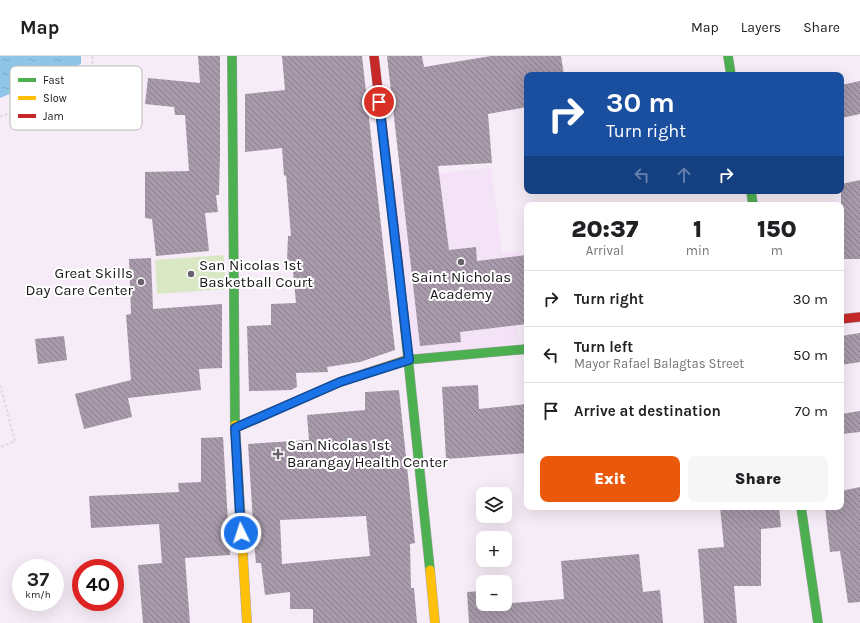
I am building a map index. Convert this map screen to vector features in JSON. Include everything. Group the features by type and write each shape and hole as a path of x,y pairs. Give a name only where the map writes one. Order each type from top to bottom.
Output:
{"street":[{"path":"232,56 235,428 247,623"},
{"path":"374,56 409,360 435,623"},
{"path":"728,56 731,72"},
{"path":"844,319 860,317"},
{"path":"235,428 340,382 409,360 524,349"},
{"path":"801,510 818,623"}],"path":[{"path":"92,56 93,66"},
{"path":"0,117 10,113"},
{"path":"0,385 15,441 0,447"}],"shaded area":[{"name":"Saint Nicholas Academy","path":"491,167 502,253 520,251 522,271 510,273 519,343 413,358 390,180"}],"green space":[{"name":"San Nicolas 1st Basketball Court","path":"224,255 226,289 157,294 155,260"}],"water":[{"path":"0,56 81,56 81,64 76,66 10,66 10,94 0,98"}],"building":[{"path":"198,56 220,56 219,195 216,195 218,212 205,213 209,251 156,256 152,219 145,218 145,172 189,171 185,115 175,115 174,107 145,104 148,78 200,83"},
{"path":"282,56 362,56 395,350 360,362 327,367 328,372 296,373 297,387 291,390 249,391 247,326 271,325 271,304 296,303 292,261 287,261 288,236 291,236 286,175 284,176 282,148 245,152 245,94 285,90"},
{"path":"387,56 422,56 424,67 491,56 561,56 564,72 524,72 524,108 488,114 492,163 438,166 449,250 476,247 477,261 524,255 524,324 460,332 461,342 420,346"},
{"path":"860,81 860,114 844,117 844,84"},
{"path":"860,180 860,259 844,259 844,202 841,202 841,194 844,194 844,183"},
{"path":"151,258 153,309 222,304 222,368 199,369 201,390 128,398 132,417 84,429 75,394 131,380 126,315 131,314 129,259"},
{"path":"860,333 860,362 844,365 844,336"},
{"path":"64,336 67,360 38,364 35,339"},
{"path":"478,385 479,409 524,404 524,453 446,459 442,387"},
{"path":"399,390 415,543 410,544 411,588 414,588 417,623 313,623 313,609 290,609 290,592 265,595 261,563 256,563 248,444 309,440 307,415 365,410 365,392","holes":["366,516 370,556 282,564 280,520"]},
{"path":"860,411 860,432 844,434 844,414"},
{"path":"223,437 230,555 185,558 190,623 143,623 138,565 162,563 159,524 91,528 89,496 179,492 178,483 201,482 201,438"},
{"path":"860,487 860,602 848,603 840,551 830,552 825,510 844,510 844,490"},
{"path":"720,510 779,510 781,527 761,529 761,586 734,586 737,623 704,623 698,549 724,547"},
{"path":"639,554 643,592 660,590 663,623 469,623 467,592 476,591 476,611 512,611 512,603 564,599 561,561"}],"traffic: fast":[{"path":"232,56 235,425"},
{"path":"728,56 731,72"},
{"path":"751,194 753,202"},
{"path":"399,271 430,570"},
{"path":"406,360 524,349"},
{"path":"801,510 818,623"}],"traffic: slow":[{"path":"235,428 340,382 406,360"},
{"path":"235,425 247,623"},
{"path":"430,570 435,623"}],"traffic: jam":[{"path":"374,56 399,271"},
{"path":"844,319 860,317"}],"place":[{"name":"Saint Nicholas Academy","path":"461,262"},
{"name":"San Nicolas 1st Basketball Court","path":"191,274"},
{"name":"Great Skills Day Care Center","path":"141,282"},
{"name":"San Nicolas 1st Barangay Health Center","path":"278,454"}],"route":[{"path":"241,533 235,428 340,382 409,360 379,102"}]}
